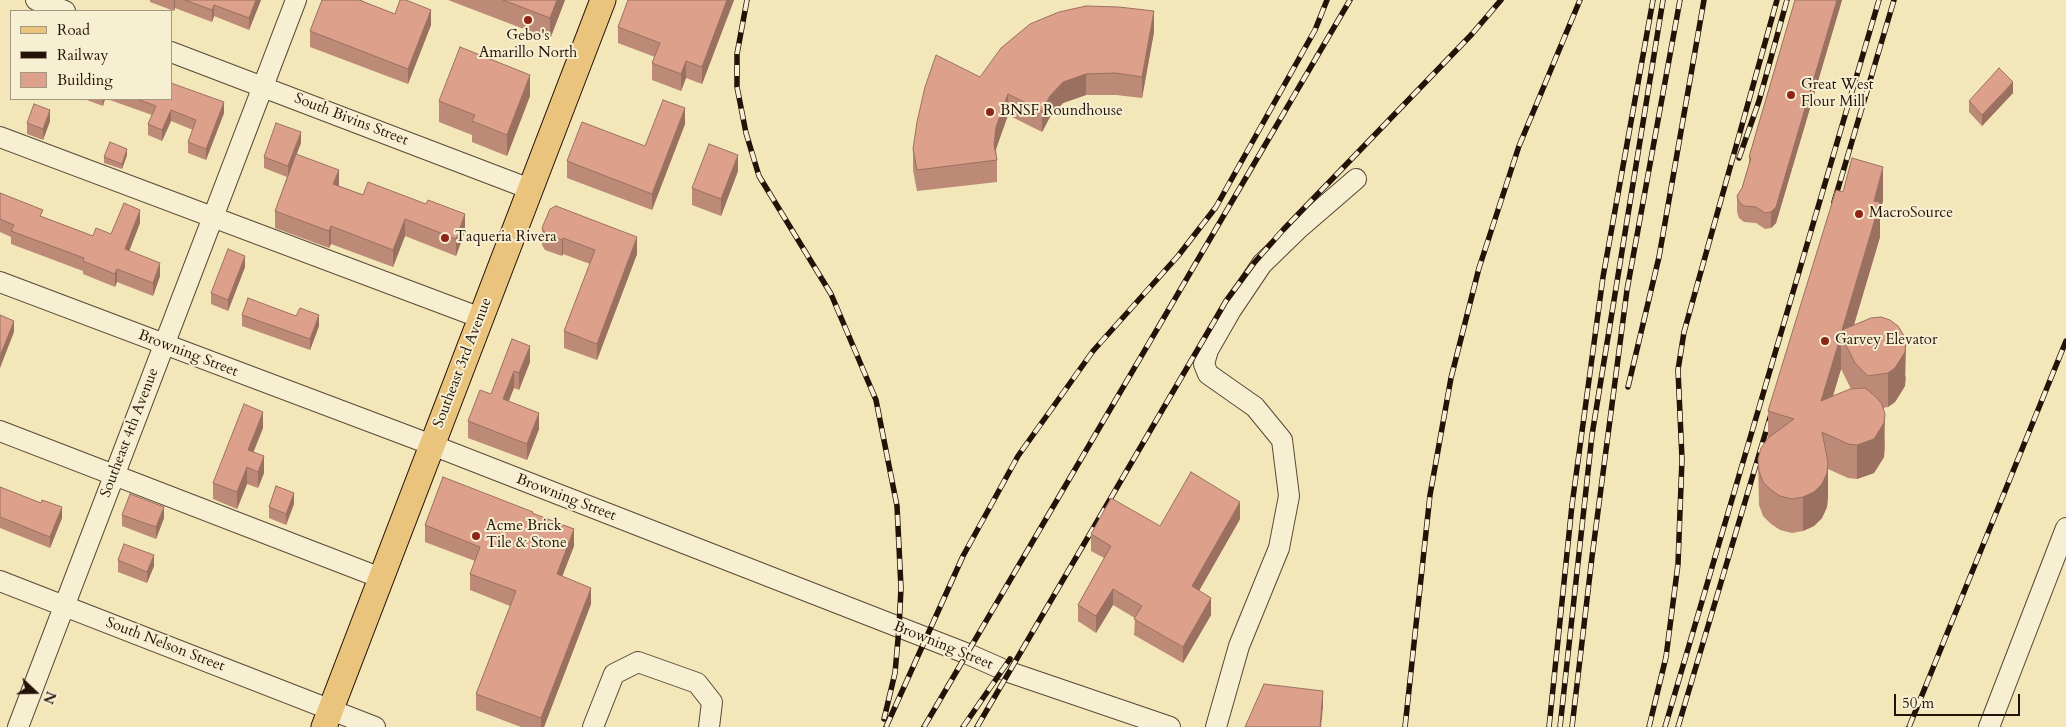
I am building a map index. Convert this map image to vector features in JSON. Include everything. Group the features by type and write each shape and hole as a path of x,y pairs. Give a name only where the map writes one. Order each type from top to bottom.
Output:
{"main road":[{"name":"Southeast 3rd Avenue","path":"327,718 603,0"}],"street":[{"path":"36,0 62,10"},
{"name":"Southeast 4th Avenue","path":"18,727 296,0"},
{"name":"South Bivins Street","path":"172,52 530,189"},
{"path":"0,137 481,318"},
{"path":"1216,727 1239,646 1279,548 1289,496 1282,440 1255,407 1208,374 1204,364 1208,350 1231,310 1262,264 1297,230 1356,179"},
{"name":"Browning Street","path":"0,282 432,445 1009,672 1132,716 1170,727"},
{"path":"0,431 382,578"},
{"path":"1990,727 2066,528"},
{"name":"South Nelson Street","path":"0,581 64,606 327,718 375,727"},
{"path":"593,727 614,674 638,662 697,684 712,702 709,727"}],"building":[{"path":"185,0 256,0 249,18 214,5 212,10"},
{"path":"322,0 359,0 395,14 400,0 406,0 431,10 408,69 310,31"},
{"path":"503,0 557,0 550,18"},
{"path":"628,0 727,0 702,67 686,61 681,74 652,63 660,43 618,27"},
{"path":"1795,0 1837,0 1776,207 1771,212 1765,213 1756,207 1744,206 1739,202 1737,196 1742,188 1751,158 1749,157"},
{"name":"BNSF Roundhouse","path":"1086,6 1154,11 1142,77 1116,73 1086,74 1063,82 1050,96 1042,111 1008,94 996,127 994,145 997,160 917,170 913,149 917,122 925,87 936,55 980,77 1001,48 1030,24 1059,12"},
{"path":"460,47 530,75 507,135 472,121 475,115 439,101"},
{"path":"1999,68 2013,82 1982,115 1969,101"},
{"path":"172,83 224,102 206,149 188,142 196,120 171,110 162,130 148,124 156,106 140,100 172,100"},
{"path":"663,100 685,108 652,194 567,161 582,122 645,146"},
{"path":"34,104 50,110 43,129 27,123"},
{"path":"276,123 301,132 288,166 264,157"},
{"path":"110,142 127,149 122,164 104,157"},
{"path":"709,144 738,155 721,199 692,188"},
{"path":"296,154 339,170 333,184 363,195 368,182 426,204 428,200 465,214 456,239 405,219 393,250 331,226 329,231 275,211"},
{"path":"1852,158 1883,167 1874,201 1880,202 1842,330 1871,318 1881,317 1890,320 1898,326 1903,334 1906,343 1905,352 1895,368 1888,373 1868,376 1855,363 1841,335 1821,401 1850,389 1865,388 1882,404 1885,414 1884,423 1874,439 1857,445 1848,444 1822,432 1828,462 1827,473 1822,484 1814,492 1792,499 1780,496 1763,482 1759,471 1758,459 1761,448 1768,438 1794,419 1768,411 1836,190 1843,192"},
{"path":"0,193 43,210 40,216 93,236 96,228 111,234 124,203 140,210 125,249 160,263 153,283 117,269 115,274 83,261 84,258 11,231 14,225 0,219"},
{"path":"556,206 637,237 597,344 564,331 595,250 545,233 542,228 550,209"},
{"path":"228,249 245,256 228,300 211,293"},
{"path":"248,298 296,316 300,308 319,315 310,339 242,315"},
{"path":"0,315 14,321 0,356"},
{"path":"512,339 530,346 519,373 514,371 503,399 539,413 527,444 468,421 480,390 491,394"},
{"path":"244,404 263,412 248,450 264,456 258,472 247,467 237,492 213,483"},
{"path":"1191,472 1240,502 1192,586 1211,598 1183,647 1134,619 1142,606 1113,589 1096,616 1078,605 1111,546 1091,534 1111,498 1160,526"},
{"path":"443,477 574,529 557,574 591,588 541,718 476,694 516,591 470,574 480,547 425,525"},
{"path":"276,486 294,493 286,514 269,507"},
{"path":"0,487 41,503 42,500 62,507 50,537 0,517"},
{"path":"130,494 164,507 156,527 122,515"},
{"path":"124,544 154,555 147,572 118,560"},
{"path":"1264,684 1323,691 1320,727 1245,727"}],"railway":[{"path":"747,0 737,54 737,87 746,133 759,176 831,294 876,400 897,506 901,588 899,628 895,673 884,719"},
{"path":"886,727 963,556 1018,456 1093,351 1178,256 1216,207 1315,30 1327,0"},
{"path":"924,727 1350,0"},
{"path":"977,727 1226,301 1254,263 1283,230 1472,34 1501,0"},
{"path":"1405,727 1430,495 1451,378 1479,268 1519,146 1580,0"},
{"path":"1549,727 1572,505 1603,277 1653,0"},
{"path":"1560,727 1592,435 1663,0"},
{"path":"1572,727 1627,290 1680,0"},
{"path":"1628,387 1659,257 1704,0"},
{"path":"1649,727 1666,657 1678,564 1682,459 1678,370 1684,332 1777,0"},
{"path":"1739,158 1759,101 1787,0"},
{"path":"1665,727 1879,0"},
{"path":"1834,202 1894,0"},
{"path":"1909,727 2066,341"},
{"path":"1678,727 1772,411"},
{"path":"963,727 1010,659"}],"place":[{"name":"Gebo's Amarillo North","path":"528,20"},
{"name":"Great West Flour Mill","path":"1791,95"},
{"name":"BNSF Roundhouse","path":"990,112"},
{"name":"MacroSource","path":"1859,214"},
{"name":"Taqueria Rivera","path":"445,238"},
{"name":"Garvey Elevator","path":"1825,341"},
{"name":"Acme Brick Tile & Stone","path":"476,536"}]}
